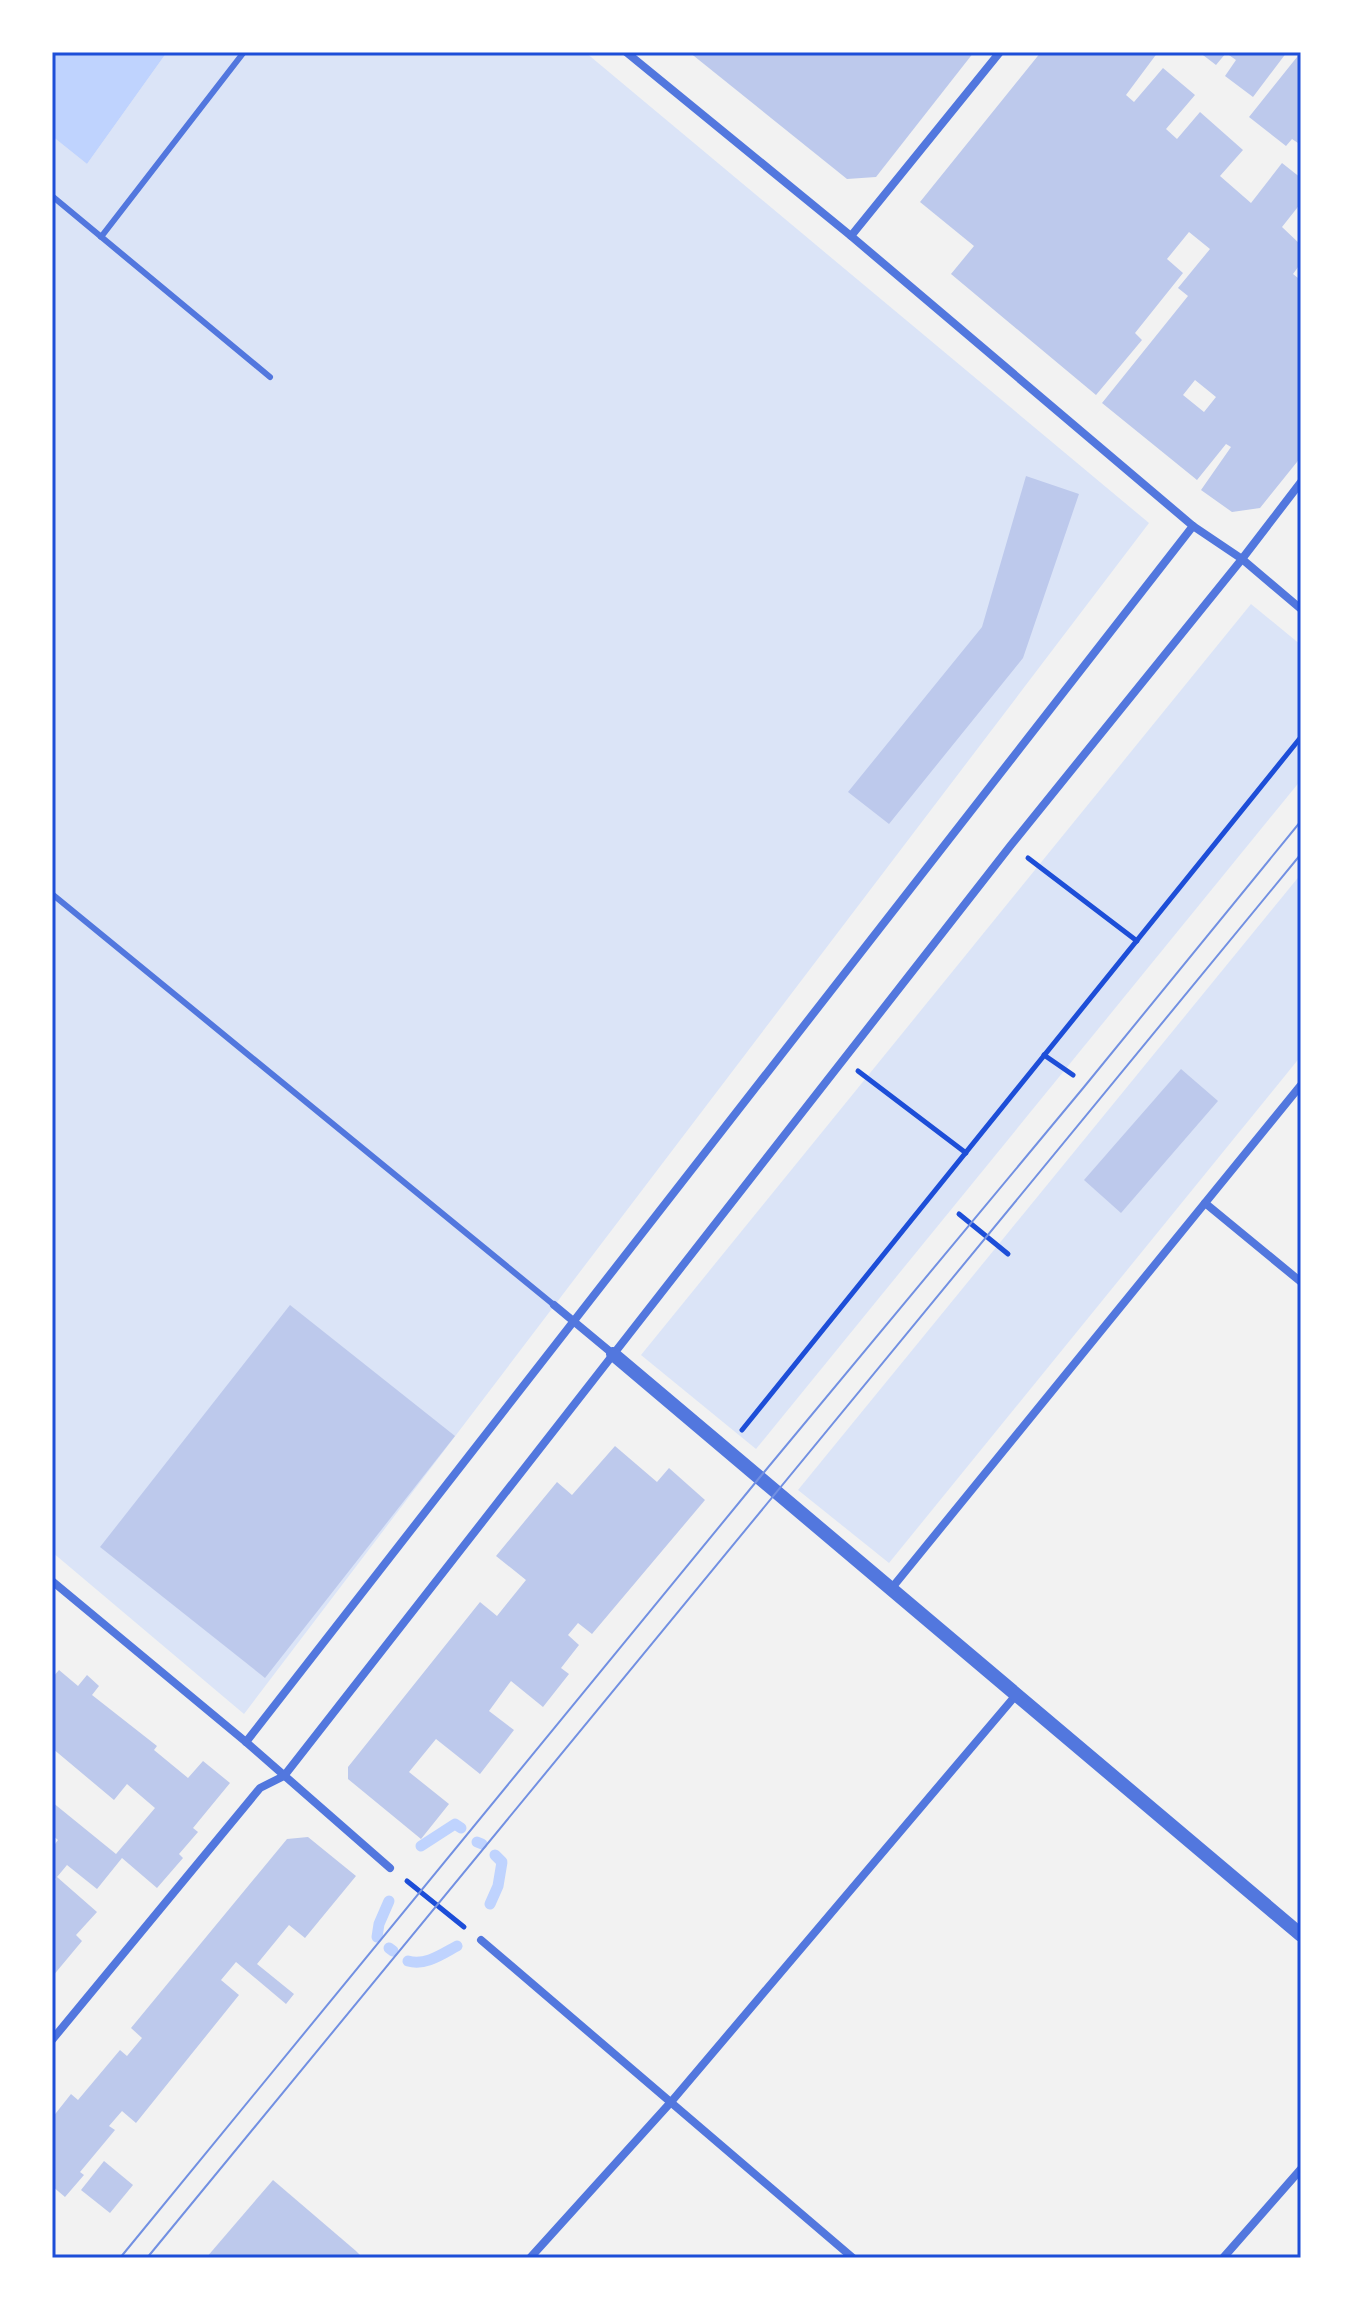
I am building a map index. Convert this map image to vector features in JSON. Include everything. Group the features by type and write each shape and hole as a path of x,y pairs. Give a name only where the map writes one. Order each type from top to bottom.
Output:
{"street":[{"path":"626,52 851,236 1193,526 1242,559 1301,609"},
{"path":"851,236 1000,52"},
{"path":"52,2040 260,1788 284,1776 1011,845 1301,482"},
{"path":"246,1742 1193,526"},
{"path":"891,1589 1301,1085"},
{"path":"1205,1203 1301,1282"},
{"path":"554,1305 1301,1935"},
{"path":"52,1581 246,1742 390,1868"},
{"path":"530,2258 671,2102 1016,1695"},
{"path":"481,1940 853,2258"},
{"path":"1223,2258 1301,2169"}],"lane":[{"path":"101,237 244,52"},
{"path":"52,196 270,377"},
{"path":"52,894 554,1305"}],"path":[{"path":"727,1449 1301,737"},
{"path":"1011,845 1137,941"},
{"path":"1044,1055 1073,1075"},
{"path":"844,1059 966,1153"},
{"path":"959,1214 1008,1254"},
{"path":"390,1868 481,1940"}],"shaded area":[{"path":"167,52 585,52 1149,523 244,1714 52,1552 52,136 87,164"},
{"path":"1251,604 1301,645 1301,780 756,1449 641,1355"},
{"path":"1301,874 1301,1056 889,1563 798,1490"}],"water":[{"path":"52,52 167,52 87,164 52,136"}],"building":[{"path":"689,52 974,52 876,177 847,179"},
{"path":"1041,52 1158,52 1126,95 1134,102 1163,68 1195,95 1166,129 1177,139 1200,112 1243,150 1220,176 1251,203 1282,163 1301,178 1301,203 1282,227 1301,245 1301,263 1293,274 1298,278 1301,274 1301,457 1260,508 1232,512 1201,490 1231,447 1226,444 1197,480 1102,403 1188,296 1178,288 1210,249 1189,232 1167,259 1183,273 1135,333 1142,340 1096,395 951,274 974,246 920,202","holes":["1195,380 1216,397 1204,412 1183,395"]},
{"path":"1199,52 1287,52 1253,97 1225,76 1236,60 1226,53 1216,65"},
{"path":"1301,52 1301,145 1292,139 1286,146 1249,117"},
{"path":"1026,476 1079,494 1023,658 889,824 848,792 982,627"},
{"path":"1181,1069 1218,1101 1121,1213 1084,1180"},
{"path":"290,1305 455,1436 265,1678 100,1547"},
{"path":"615,1446 657,1482 669,1468 705,1500 592,1634 578,1623 568,1635 579,1645 561,1668 569,1674 543,1707 511,1681 489,1711 514,1730 480,1774 436,1739 409,1772 449,1804 421,1839 348,1779 348,1767 480,1602 497,1616 526,1580 496,1556 557,1482 572,1495"},
{"path":"59,1670 78,1686 87,1675 99,1686 92,1695 157,1746 154,1750 188,1778 203,1761 230,1783 193,1828 198,1832 179,1854 183,1858 157,1888 122,1858 97,1889 67,1865 57,1877 97,1912 76,1935 82,1941 52,1977 52,1883 56,1879 52,1876 52,1848 58,1840 52,1835 52,1802 116,1854 155,1808 127,1784 114,1800 52,1748 52,1678"},
{"path":"308,1837 356,1876 305,1938 289,1925 257,1964 294,1994 286,2004 236,1962 221,1980 239,1995 136,2123 122,2111 109,2126 115,2130 80,2172 84,2175 65,2197 52,2186 52,2118 71,2094 78,2100 120,2050 127,2056 142,2038 131,2028 287,1839"},
{"path":"104,2161 133,2185 110,2213 81,2190"},
{"path":"273,2180 356,2251 363,2258 206,2258"}],"waterway":[{"path":"421,1846 455,1824 461,1828"},
{"path":"477,1842 482,1844"},
{"path":"490,1904 498,1886 502,1862 495,1855"},
{"path":"377,1937 389,1901"},
{"path":"408,1961 427,1961 457,1946"},
{"path":"389,1948 393,1951"}],"tram line":[{"path":"120,2258 1301,821"},
{"path":"147,2258 1301,854"}]}
